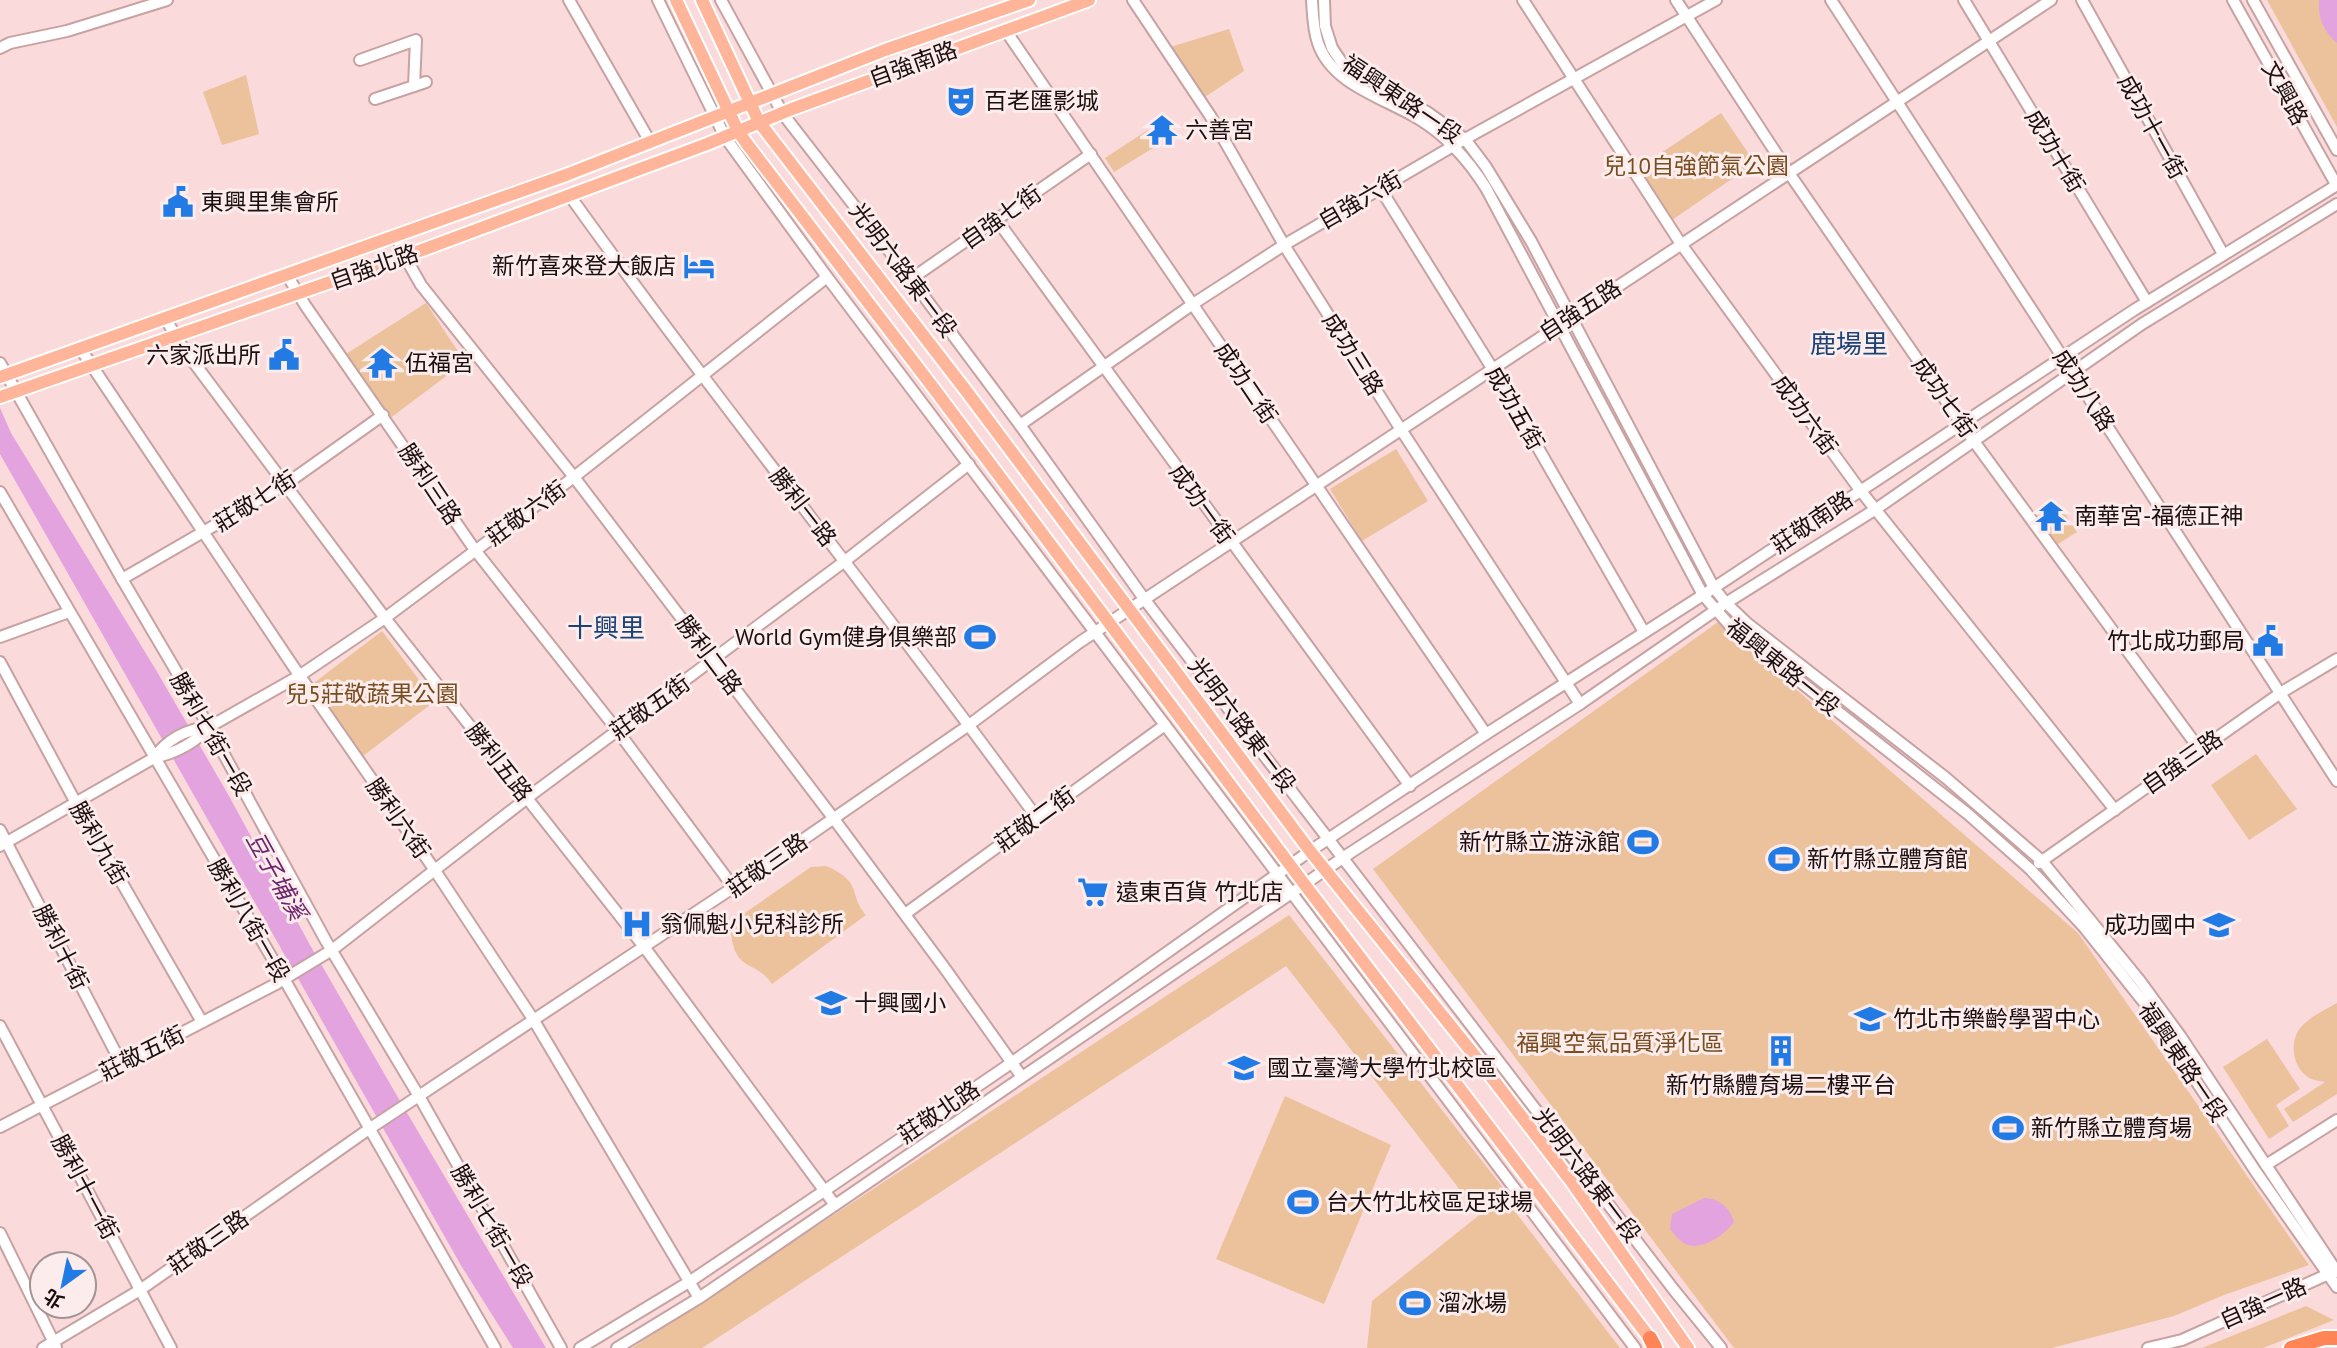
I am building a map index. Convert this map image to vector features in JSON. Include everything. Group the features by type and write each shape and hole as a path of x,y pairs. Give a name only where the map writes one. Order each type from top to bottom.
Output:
{"highway":[{"path":"2291,1348 2324,1338 2337,1340"},
{"path":"2326,1348 2337,1340"}],"main road":[{"name":"光明六路東一段","path":"676,0 738,131 1654,1345"},
{"name":"光明六路東一段","path":"702,0 760,122 1310,851 1479,1060 1571,1181 1688,1348"},
{"name":"自強南路","path":"729,110 885,50 1029,0"},
{"name":"自強南路","path":"738,131 1089,0"},
{"name":"自強北路","path":"2,372 80,348 566,175 729,110"},
{"name":"自強北路","path":"7,394 297,294 738,131"}],"street":[{"path":"0,48 10,43 57,34 167,0"},
{"path":"569,0 649,140"},
{"path":"657,0 725,137 827,277 1635,1348"},
{"name":"光明六路東一段","path":"721,0 783,114 1020,425 1145,600 1721,1348"},
{"name":"成功三路","path":"1133,0 1211,117 1284,245 1400,428 1580,704"},
{"name":"福興東路一段","path":"1312,0 1317,42 1328,61 1370,94 1421,119 1454,146 1471,165 1486,188 1703,595 1715,611 1733,629 1958,807 2030,869 2083,926 2146,1005 2256,1172 2334,1272"},
{"name":"福興東路一段","path":"1324,0 1325,26 1332,48 1342,63 1427,112 1465,139 1486,167 1531,241 1714,588 1748,624 1946,778 2042,861 2140,981 2181,1037 2334,1272 2337,1287"},
{"name":"成功六街","path":"1523,0 1681,244 1860,490 2115,810"},
{"name":"成功七街","path":"1676,0 1789,173 1973,440 2200,750"},
{"name":"自強六街","path":"1020,425 1193,304 1284,245 1465,139 1716,0"},
{"name":"成功八路","path":"1831,0 2337,781"},
{"name":"成功十街","path":"1964,0 2147,302"},
{"name":"自強五路","path":"1110,623 1400,428 2052,0"},
{"name":"成功十一街","path":"2082,0 2223,254"},
{"name":"文興路","path":"2234,0 2337,185"},
{"name":"文興路","path":"2253,0 2337,150"},
{"name":"成功二街","path":"1006,31 1486,734"},
{"path":"360,60 416,40 414,86"},
{"path":"375,99 426,82"},
{"name":"自強七街","path":"911,279 1091,154"},
{"name":"莊敬南路","path":"1290,865 2063,356 2337,185"},
{"name":"成功五街","path":"1380,188 1492,368 1644,632"},
{"name":"勝利一路","path":"570,195 702,378 845,561 1037,818"},
{"name":"莊敬南路","path":"1305,885 1580,704 1726,603 1875,509 2155,315 2337,204"},
{"name":"成功一街","path":"997,220 1410,786"},
{"name":"勝利二路","path":"396,235 421,285 574,477 834,819 1022,1077"},
{"name":"勝利三路","path":"287,275 297,294 475,550 617,730 734,888"},
{"name":"莊敬六街","path":"209,727 299,676 385,618 574,477 827,277"},
{"name":"勝利五路","path":"164,318 385,618 645,948 835,1206"},
{"name":"勝利六街","path":"80,348 533,1019 699,1298"},
{"name":"勝利七街一段","path":"2,372 7,394 122,579 209,727 332,950 420,1098 561,1348"},
{"name":"莊敬七街","path":"122,579 286,484 383,415"},
{"name":"莊敬五街","path":"0,1127 202,1023 332,950 434,869 617,730 713,662 969,464"},
{"name":"勝利八街一段","path":"0,492 495,1348"},
{"path":"0,637 69,612"},
{"name":"莊敬三路","path":"51,1346 140,1290 369,1129 420,1098 533,1019 734,888 969,725 1080,642 1110,623"},
{"name":"自強三路","path":"2030,869 2281,692 2337,659"},
{"name":"勝利九街","path":"0,662 76,803 202,1023"},
{"name":"莊敬二街","path":"905,914 1165,724"},
{"path":"3,844 164,750 209,727"},
{"name":"勝利十街","path":"0,830 3,844 121,1063"},
{"name":"莊敬北路","path":"580,1348 690,1282 824,1191 1290,865"},
{"name":"莊敬北路","path":"617,1348 699,1298 1305,885"},
{"name":"勝利十一街","path":"0,1026 171,1348"},
{"path":"2266,1166 2337,1119"},
{"path":"1564,1145 1571,1181"},
{"path":"0,1233 51,1346"},
{"name":"自強一路","path":"2148,1348 2182,1340 2334,1272"}],"green space":[{"path":"2267,0 2337,0 2337,127"},
{"path":"1229,29 1244,71 1199,101 1164,49"},
{"path":"246,75 259,134 222,145 203,92"},
{"name":"兒10自強節氣公園","path":"1721,113 1755,163 1672,220 1637,169"},
{"path":"1148,130 1158,145 1114,172 1105,158"},
{"path":"426,303 465,362 389,419 346,354"},
{"path":"1396,449 1428,501 1362,541 1330,489"},
{"path":"2058,503 2077,532 2053,547 2034,518"},
{"name":"福興空氣品質淨化區","path":"1718,622 2078,933 2309,1265 2174,1316 2052,1348 1734,1348 1373,869"},
{"name":"兒5莊敬蔬果公園","path":"382,631 435,701 363,756 310,686"},
{"path":"2256,754 2297,809 2249,840 2211,785"},
{"path":"826,866 846,878 866,915 772,984 766,976 741,960 733,946 731,933 742,915 811,867"},
{"path":"1289,915 1504,1189 1474,1208 1286,966 702,1348 632,1348"},
{"path":"2337,1003 2337,1094 2293,1122 2284,1109 2325,1082 2309,1078 2300,1069 2294,1045 2297,1033 2315,1015"},
{"path":"2267,1039 2300,1089 2276,1105 2289,1126 2269,1139 2223,1067"},
{"name":"台大竹北校區足球場","path":"1285,1096 1391,1145 1324,1304 1216,1259"},
{"path":"1503,1196 1620,1348 1367,1348 1372,1301"},
{"path":"2306,1306 2334,1320 2263,1348 2202,1348"}],"shaded area":[{"path":"2319,0 2337,0 2337,43 2322,24"},
{"name":"豆子埔溪","path":"0,408 11,433 156,670 229,796 310,945 546,1348 513,1348 462,1267 0,454"},
{"path":"1704,1198 1723,1205 1734,1222 1720,1236 1707,1243 1688,1245 1670,1229 1672,1214"}],"place":[{"name":"百老匯影城","path":"961,101"},
{"name":"六善宮","path":"1162,130"},
{"name":"東興里集會所","path":"178,202"},
{"name":"新竹喜來登大飯店","path":"699,266"},
{"name":"六家派出所","path":"284,355"},
{"name":"伍福宮","path":"382,363"},
{"name":"南華宮-福德正神","path":"2051,516"},
{"name":"World Gym健身俱樂部","path":"980,637"},
{"name":"竹北成功郵局","path":"2268,641"},
{"name":"新竹縣立游泳館","path":"1643,842"},
{"name":"新竹縣立體育館","path":"1784,859"},
{"name":"遠東百貨 竹北店","path":"1093,892"},
{"name":"翁佩魁小兒科診所","path":"637,924"},
{"name":"成功國中","path":"2219,925"},
{"name":"十興國小","path":"831,1003"},
{"name":"竹北市樂齡學習中心","path":"1870,1019"},
{"name":"新竹縣體育場二樓平台","path":"1781,1051"},
{"name":"國立臺灣大學竹北校區","path":"1244,1068"},
{"name":"新竹縣立體育場","path":"2008,1128"},
{"name":"台大竹北校區足球場","path":"1303,1202"},
{"name":"溜冰場","path":"1415,1303"}],"district":[{"name":"鹿場里","path":"1849,344"},
{"name":"十興里","path":"606,628"}]}
